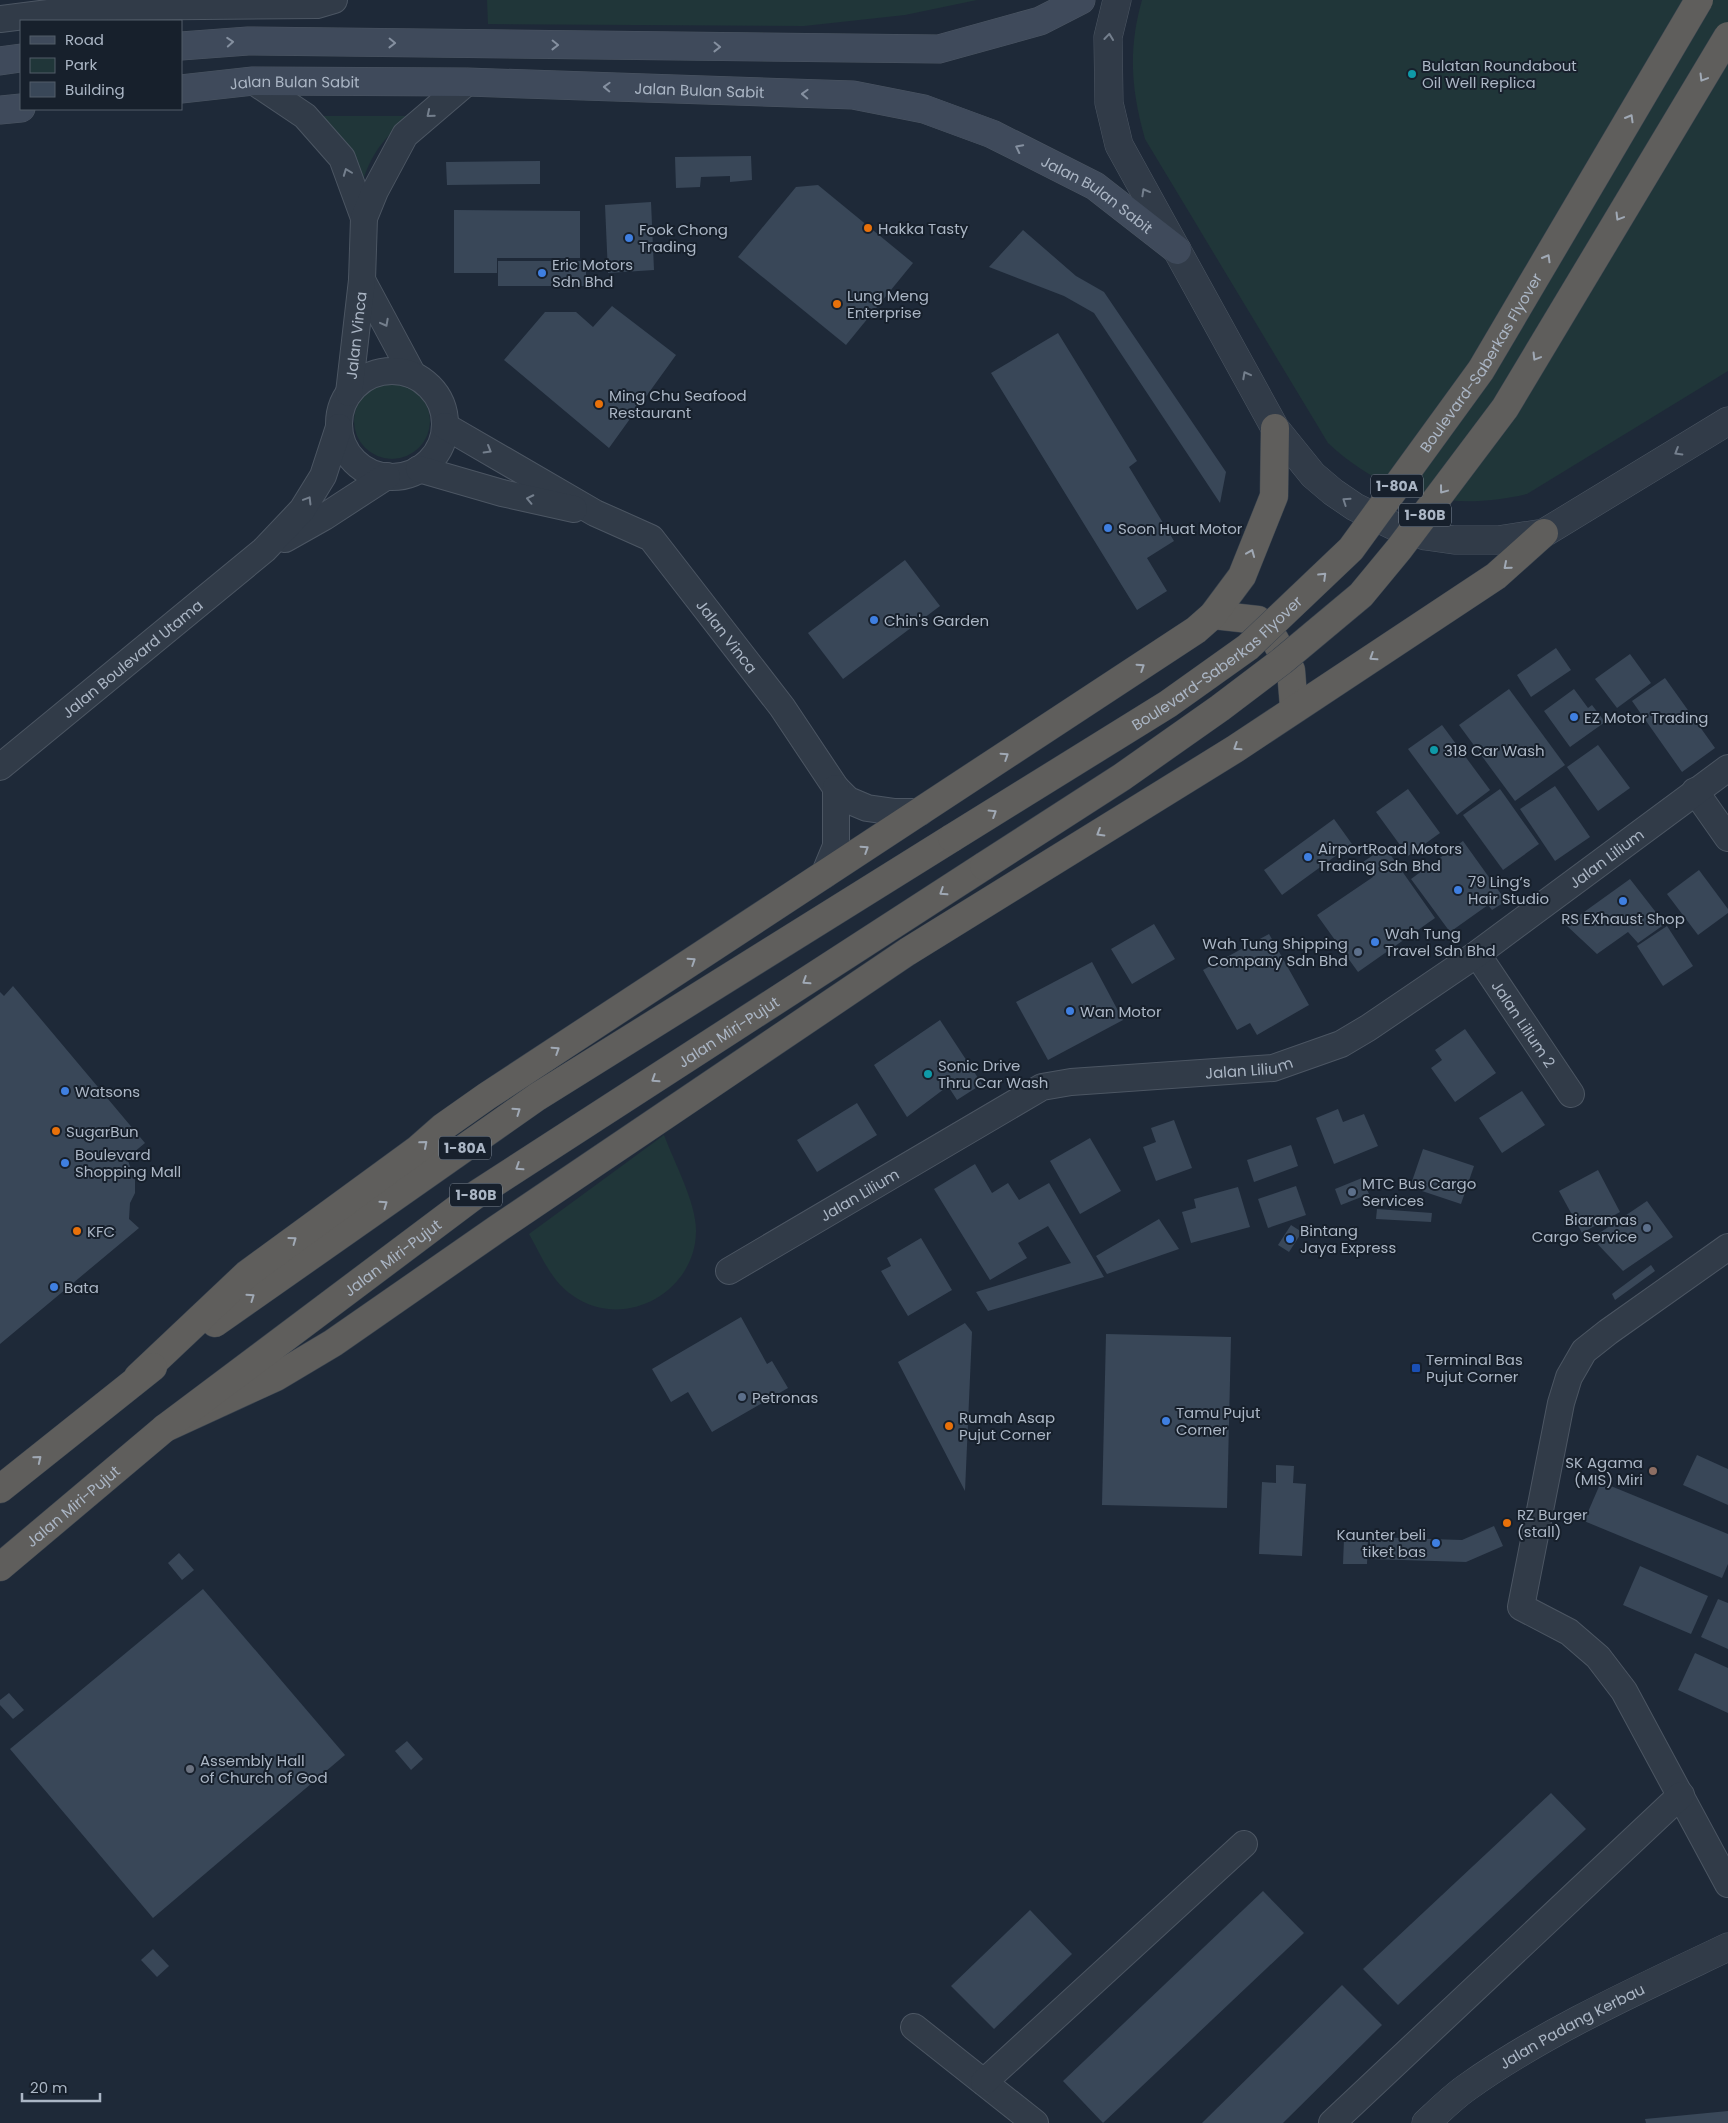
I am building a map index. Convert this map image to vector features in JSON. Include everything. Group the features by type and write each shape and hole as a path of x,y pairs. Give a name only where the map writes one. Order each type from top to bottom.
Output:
{"highway":[{"name":"Boulevard-Saberkas Flyover","path":"138,1377 537,1097 1168,704 1240,652 1351,549 1481,370 1699,0"},
{"name":"Jalan Miri-Pujut","path":"0,1567 165,1428 474,1196 1122,777 1220,708 1282,661 1360,595 1399,549 1505,408 1728,36"},
{"path":"138,1377 246,1274 418,1149 443,1127 487,1096 1196,630 1213,616 1242,576 1274,496 1275,428"},
{"path":"165,1428 276,1377 333,1343 505,1224 908,952 1235,749 1294,708 1496,576 1544,533"},
{"path":"1213,616 1258,620 1275,640 1291,670 1294,708"},
{"name":"1-80A","path":"0,1489 138,1377"}],"main road":[{"path":"182,46 248,41 939,49 1040,21 1080,0"},
{"path":"0,61 20,58"},
{"name":"Jalan Bulan Sabit","path":"182,89 253,81 467,82 853,95 924,109 992,134 1095,186 1177,250"},
{"path":"0,110 20,108"}],"street":[{"path":"0,19 96,4 317,5 334,0"},
{"path":"1117,0 1108,37 1110,103 1119,145 1275,428 1313,475 1333,492 1355,507 1396,527 1426,536 1454,540 1498,540 1544,533 1725,425"},
{"path":"253,81 305,116 342,158 364,218"},
{"path":"364,218 405,135 467,82"},
{"name":"Jalan Vinca","path":"349,393 362,280 364,218"},
{"name":"Jalan Vinca","path":"362,280 413,375"},
{"path":"398,371 413,375 426,383 436,394 443,408 446,426 442,443 433,458 419,469 404,475 387,476 373,472 360,465 349,455 339,427 343,403 349,393 367,377 382,372 398,371"},
{"path":"446,426 594,512"},
{"name":"Jalan Boulevard Utama","path":"0,767 264,550 302,510 322,476 339,427"},
{"path":"419,469 502,493 594,512"},
{"name":"Jalan Boulevard Utama","path":"264,550 324,517 387,476"},
{"name":"Jalan Vinca","path":"594,512 651,538 782,707 836,788 848,800 867,808 895,812 920,812"},
{"name":"Jalan Lilium","path":"729,1272 1042,1087 1071,1082 1273,1068 1341,1044 1368,1028 1477,954 1728,768"},
{"path":"824,875 836,846 836,788"},
{"path":"1695,791 1728,838"},
{"name":"Jalan Lilium 2","path":"1477,954 1571,1094"},
{"path":"1728,1247 1602,1337 1584,1352 1569,1377 1561,1402 1521,1607 1569,1632 1598,1657 1624,1690 1728,1884"},
{"path":"1332,2123 1681,1795"},
{"path":"984,2082 1244,1844"},
{"name":"Jalan Padang Kerbau","path":"1426,2123 1465,2089 1510,2059 1642,1988 1728,1947"},
{"path":"914,2028 1035,2123"}],"green space":[{"path":"487,0 977,0 905,15 804,26 488,24"},
{"path":"1142,0 1728,0 1728,371 1527,494 1472,501 1445,500 1420,496 1396,488 1373,476 1350,461 1328,443 1145,139 1137,104 1133,70 1135,36"},
{"path":"320,116 413,116 386,138 364,176 361,188"},
{"path":"392,383 407,386 419,394 427,406 430,421 427,436 419,448 407,456 392,459 377,456 365,448 357,436 354,421 357,406 365,394 377,386"},
{"path":"664,1135 693,1209 696,1232 692,1254 683,1273 670,1288 653,1300 633,1307 613,1309 592,1305 572,1295 558,1283 529,1234"}],"building":[{"path":"751,156 752,180 730,182 730,176 701,177 700,187 676,188 675,157"},
{"path":"540,161 540,184 447,185 446,162"},
{"name":"Lung Meng Enterprise","path":"818,185 913,263 846,345 738,257 796,187"},
{"name":"Fook Chong Trading","path":"651,202 654,270 608,273 605,205"},
{"path":"454,210 580,211 580,258 497,258 497,273 454,273"},
{"path":"1023,230 1076,276 1104,292 1226,472 1220,503 1094,313 1064,296 989,267"},
{"name":"Eric Motors Sdn Bhd","path":"498,261 586,261 586,286 498,286"},
{"name":"Ming Chu Seafood Restaurant","path":"612,306 676,355 609,448 504,360 545,312 576,312 593,327"},
{"path":"1058,333 1137,461 1129,467 1174,541 1147,558 1167,591 1137,610 991,373"},
{"name":"Chin's Garden","path":"905,560 940,606 843,679 808,633"},
{"path":"1556,648 1571,670 1531,697 1517,675"},
{"path":"1630,654 1651,683 1617,708 1595,679"},
{"path":"1665,678 1715,748 1682,772 1632,701"},
{"path":"1509,689 1565,765 1515,801 1459,725"},
{"name":"EZ Motor Trading","path":"1574,689 1588,708 1592,705 1605,722 1570,747 1544,711"},
{"path":"1442,725 1490,790 1457,815 1408,749"},
{"path":"1598,745 1630,788 1598,811 1567,767"},
{"path":"1555,786 1590,837 1555,861 1520,809"},
{"path":"1408,789 1440,833 1408,856 1376,812"},
{"path":"1500,789 1539,844 1503,870 1463,815"},
{"name":"AirportRoad Motors Trading Sdn Bhd","path":"1334,819 1352,844 1282,895 1264,870"},
{"name":"79 Ling’s Hair Studio","path":"1463,841 1506,901 1492,910 1488,905 1450,932 1411,879"},
{"path":"1385,847 1435,918 1358,972 1317,915 1373,877 1363,862"},
{"path":"1699,870 1728,909 1728,913 1698,935 1667,894"},
{"name":"RS EXhaust Shop","path":"1630,879 1665,924 1638,943 1628,932 1597,954 1566,925"},
{"path":"1154,924 1175,959 1132,984 1111,949"},
{"path":"1667,926 1693,966 1663,986 1637,946"},
{"path":"1269,934 1309,1005 1257,1035 1250,1023 1237,1030 1203,970"},
{"name":"Wan Motor","path":"1092,962 1123,1020 1048,1060 1016,1002"},
{"name":"Boulevard Shopping Mall","path":"13,986 145,1143 127,1158 135,1180 135,1193 130,1203 129,1219 139,1228 0,1344 0,992 4,996"},
{"name":"Sonic Drive Thru Car Wash","path":"940,1020 982,1084 957,1100 948,1086 907,1117 874,1065"},
{"path":"1465,1029 1496,1073 1455,1102 1431,1068 1442,1060 1435,1050"},
{"path":"1522,1091 1545,1125 1502,1153 1479,1118"},
{"path":"857,1103 877,1135 817,1172 797,1140"},
{"path":"1338,1109 1343,1122 1364,1114 1378,1146 1334,1164 1316,1118"},
{"path":"1174,1120 1192,1168 1156,1181 1143,1147 1156,1142 1151,1128"},
{"path":"1090,1138 1121,1191 1080,1214 1050,1161"},
{"path":"1291,1145 1298,1166 1254,1182 1247,1160"},
{"path":"1423,1149 1474,1166 1461,1204 1410,1187"},
{"path":"975,1164 992,1193 1008,1183 1019,1200 1049,1183 1104,1277 988,1311 976,1292 1071,1263 1048,1226 1018,1243 1027,1258 990,1280 934,1189"},
{"path":"1598,1170 1620,1212 1582,1233 1559,1191"},
{"name":"MTC Bus Cargo Services","path":"1362,1178 1369,1194 1341,1205 1335,1189"},
{"path":"1296,1186 1306,1215 1268,1228 1258,1199"},
{"path":"1238,1187 1250,1227 1191,1243 1182,1212 1196,1208 1194,1199"},
{"path":"1647,1201 1673,1237 1623,1271 1592,1238"},
{"path":"1377,1209 1432,1213 1431,1222 1376,1219"},
{"path":"1159,1219 1179,1249 1107,1274 1096,1256"},
{"name":"Bintang Jaya Express","path":"1291,1225 1302,1232 1289,1252 1278,1245"},
{"path":"921,1238 952,1290 908,1316 881,1271 891,1266 887,1258"},
{"path":"1651,1265 1655,1271 1615,1300 1612,1294"},
{"path":"741,1317 767,1364 772,1361 788,1388 712,1432 688,1392 671,1402 652,1369"},
{"name":"Rumah Asap Pujut Corner","path":"965,1323 972,1332 965,1491 898,1362"},
{"name":"Tamu Pujut Corner","path":"1106,1334 1231,1337 1227,1508 1102,1505"},
{"path":"1697,1455 1728,1469 1728,1505 1683,1485"},
{"path":"1276,1465 1294,1466 1293,1483 1306,1484 1302,1556 1259,1554 1262,1482 1276,1483"},
{"path":"1601,1482 1728,1534 1728,1564 1722,1578 1584,1521"},
{"name":"Kaunter beli tiket bas","path":"1494,1526 1503,1546 1466,1562 1370,1559 1370,1537 1462,1540"},
{"path":"1344,1539 1368,1539 1367,1564 1343,1564"},
{"path":"179,1553 194,1570 182,1580 168,1563"},
{"path":"1640,1566 1708,1596 1691,1634 1623,1605"},
{"name":"Assembly Hall of Church of God","path":"203,1589 345,1755 153,1918 10,1749"},
{"path":"1718,1599 1728,1603 1728,1649 1701,1637"},
{"path":"1695,1653 1728,1668 1728,1713 1678,1690"},
{"path":"9,1693 24,1710 13,1719 0,1705 0,1700"},
{"path":"407,1741 423,1759 411,1770 395,1751"},
{"path":"1551,1793 1586,1829 1398,2005 1363,1969"},
{"path":"1263,1891 1304,1933 1103,2123 1063,2081"},
{"path":"1030,1910 1072,1954 994,2029 951,1986"},
{"path":"153,1949 169,1966 157,1977 141,1960"},
{"path":"1342,1985 1382,2025 1283,2123 1202,2123"},
{"path":"1728,2111 1728,2123 1646,2123 1645,2119"}],"place":[{"name":"Bulatan Roundabout Oil Well Replica","path":"1412,74"},
{"name":"Hakka Tasty","path":"868,228"},
{"name":"Fook Chong Trading","path":"629,238"},
{"name":"Eric Motors Sdn Bhd","path":"542,273"},
{"name":"Lung Meng Enterprise","path":"837,304"},
{"name":"Ming Chu Seafood Restaurant","path":"599,404"},
{"name":"Soon Huat Motor","path":"1108,528"},
{"name":"Chin's Garden","path":"874,620"},
{"name":"EZ Motor Trading","path":"1574,717"},
{"name":"318 Car Wash","path":"1434,750"},
{"name":"AirportRoad Motors Trading Sdn Bhd","path":"1308,857"},
{"name":"79 Ling’s Hair Studio","path":"1458,890"},
{"name":"RS EXhaust Shop","path":"1623,901"},
{"name":"Wah Tung Travel Sdn Bhd","path":"1375,942"},
{"name":"Wah Tung Shipping Company Sdn Bhd","path":"1358,952"},
{"name":"Wan Motor","path":"1070,1011"},
{"name":"Sonic Drive Thru Car Wash","path":"928,1074"},
{"name":"Watsons","path":"65,1091"},
{"name":"SugarBun","path":"56,1131"},
{"name":"Boulevard Shopping Mall","path":"65,1163"},
{"name":"MTC Bus Cargo Services","path":"1352,1192"},
{"name":"Biaramas Cargo Service","path":"1647,1228"},
{"name":"KFC","path":"77,1231"},
{"name":"Bintang Jaya Express","path":"1290,1239"},
{"name":"Bata","path":"54,1287"},
{"name":"Terminal Bas Pujut Corner","path":"1416,1368"},
{"name":"Petronas","path":"742,1397"},
{"name":"Tamu Pujut Corner","path":"1166,1421"},
{"name":"Rumah Asap Pujut Corner","path":"949,1426"},
{"name":"SK Agama (MIS) Miri","path":"1653,1471"},
{"name":"RZ Burger (stall)","path":"1507,1523"},
{"name":"Kaunter beli tiket bas","path":"1436,1543"},
{"name":"Assembly Hall of Church of God","path":"190,1769"}]}
